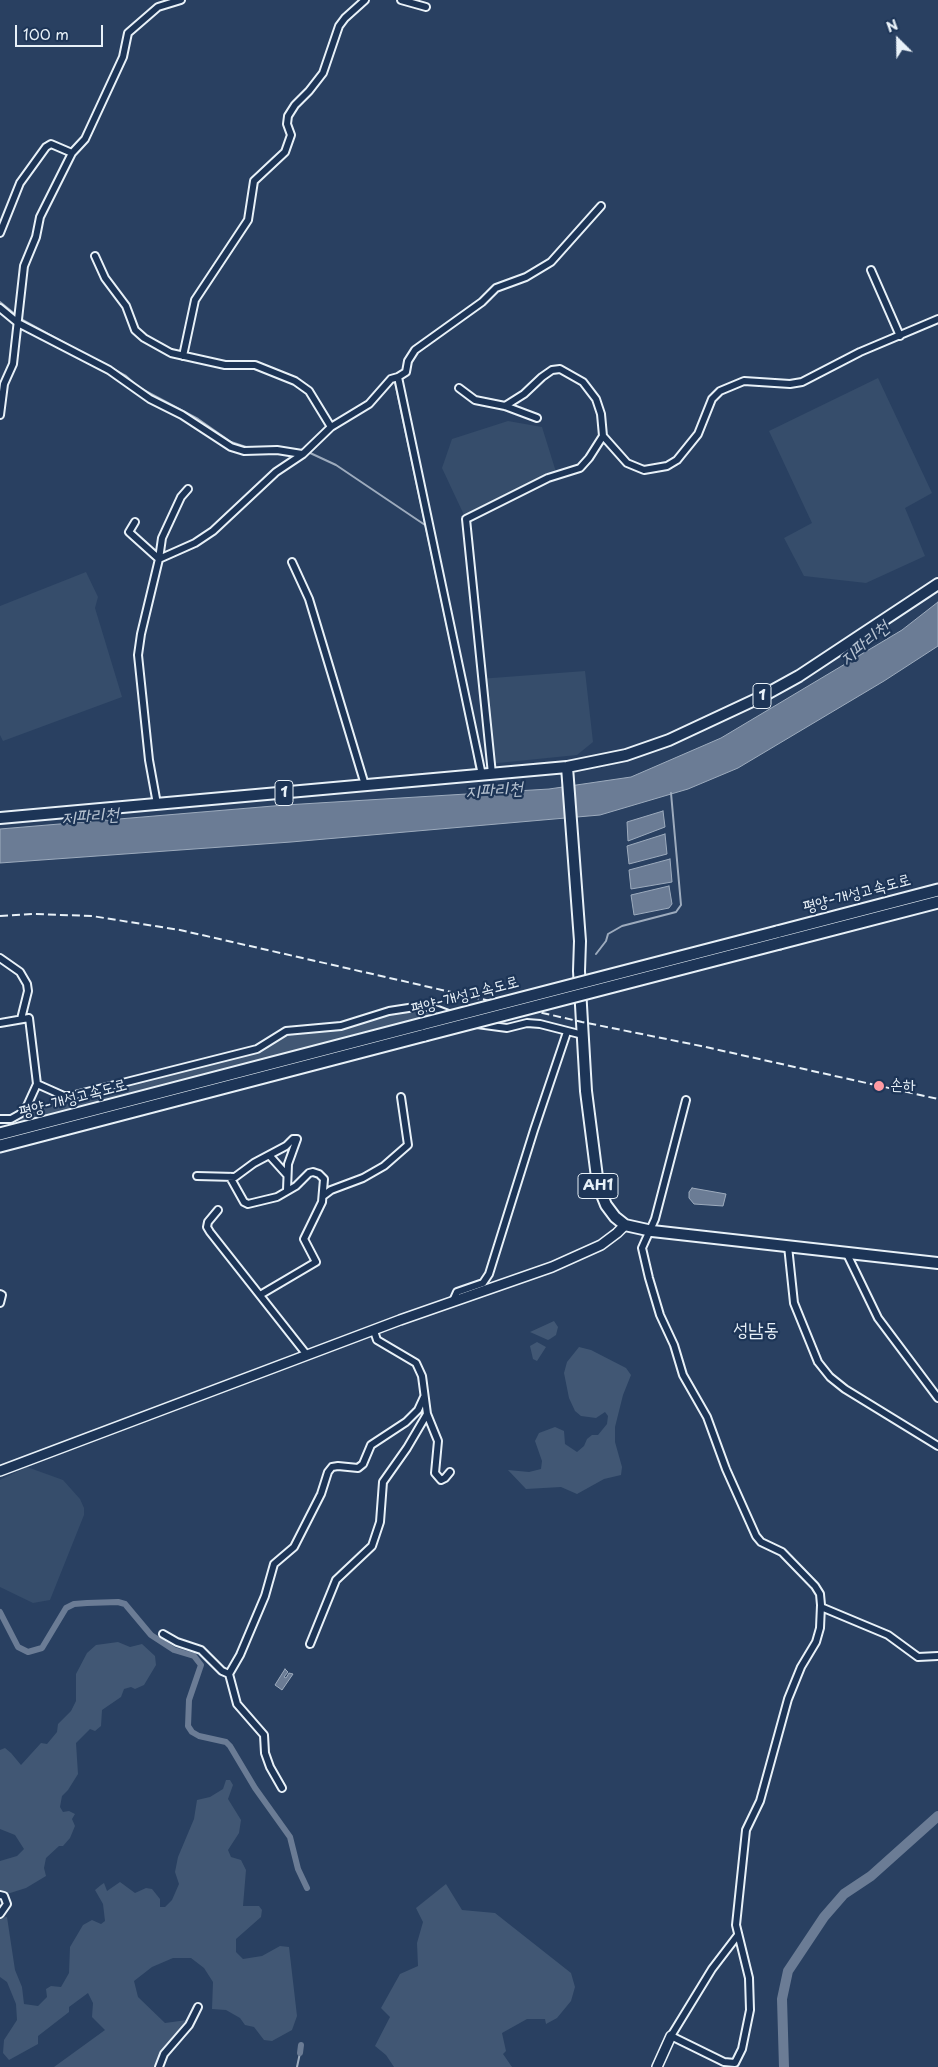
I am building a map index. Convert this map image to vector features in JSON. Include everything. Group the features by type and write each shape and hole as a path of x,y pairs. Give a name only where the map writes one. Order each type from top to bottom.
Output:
{"highway":[{"name":"평양-개성고속도로","path":"0,1134 423,1029 778,937 938,890"},
{"name":"평양-개성고속도로","path":"778,937 938,902"},
{"name":"평양-개성고속도로","path":"0,1146 423,1029"}],"main road":[{"name":"1","path":"0,818 567,767 626,755 669,740 761,697 799,676 938,584"},
{"name":"AH1","path":"567,767 580,941 586,1091 598,1185 606,1205 625,1225"},
{"path":"625,1225 652,1231 938,1263"}],"street":[{"path":"0,415 4,384 13,364 24,266 36,237 40,217 72,153 85,139 122,57 128,33 158,7 181,0"},
{"path":"183,356 195,300 248,220 254,181 289,146 291,135 287,124 288,116 295,104 310,91 323,73 339,26 365,0"},
{"path":"402,0 426,7"},
{"path":"0,233 20,183 46,147 51,144 72,153"},
{"path":"159,559 195,543 213,531 276,472 304,452 332,427 369,404 391,378 398,377 406,372 408,361 415,350 482,302 496,288 526,276 551,262 601,206"},
{"path":"95,256 105,278 126,306 135,330 154,344 183,356 225,365 255,365 295,381 309,390 332,427"},
{"path":"871,270 900,336"},
{"path":"0,308 18,323 109,370 150,399 188,419 232,447 244,451 277,450 304,452"},
{"path":"505,406 524,394 552,370 560,369 583,382 593,394 601,414 603,436 628,463 644,470 667,466 682,455 698,434 709,405 720,391 744,381 790,384 802,382 860,352 938,319"},
{"path":"398,377 487,774"},
{"path":"459,388 475,400 505,406 537,418"},
{"path":"487,774 466,519 548,478 580,468 603,436"},
{"path":"157,804 149,760 138,654 162,538 181,497 188,489"},
{"path":"135,522 129,532 159,559"},
{"path":"292,562 309,599 364,785"},
{"path":"0,958 20,972 27,984 28,991 21,1019"},
{"path":"37,1084 64,1096 71,1096 257,1049 286,1031 341,1026 389,1011 414,1007 430,1007 490,1027 507,1028 527,1023 555,1027 583,1036"},
{"path":"0,1023 28,1018 37,1084 27,1106 20,1114 11,1119 0,1119"},
{"path":"453,1300 456,1292 483,1282 489,1274 567,1032"},
{"path":"260,1295 316,1262 304,1239 324,1196 331,1190 363,1178 384,1166 408,1145 401,1097"},
{"path":"671,2036 724,2062 735,2063 742,2049 750,2010 749,1978 736,1925 746,1830 760,1801 788,1700 801,1667 816,1642 821,1607 820,1594 815,1586 782,1552 761,1542 756,1536 726,1469 707,1417 686,1381 660,1315 642,1248 646,1238 652,1231 686,1100"},
{"path":"197,1176 202,1178 240,1175 254,1163 297,1139 288,1164 287,1190"},
{"path":"269,1155 287,1175"},
{"path":"230,1177 244,1202 248,1204 277,1197 296,1186 313,1172 324,1179 324,1196"},
{"path":"218,1210 208,1222 207,1227 307,1355"},
{"path":"0,1471 453,1300 552,1267 601,1244 625,1225"},
{"path":"788,1246 794,1303 818,1362 845,1389 938,1446"},
{"path":"847,1254 878,1318 938,1398"},
{"path":"0,1294 2,1296 0,1303"},
{"path":"374,1331 377,1340 416,1363 422,1376 427,1414 438,1442 435,1473 438,1479 441,1480 450,1472"},
{"path":"282,1788 270,1767 265,1753 264,1735 236,1704 229,1674 240,1655 265,1596 274,1564 297,1542 321,1494 328,1472 332,1467 338,1466 358,1468 363,1464 372,1445 412,1416 418,1410 424,1397"},
{"path":"310,1644 336,1580 372,1546 380,1522 383,1482 407,1448 427,1414"},
{"path":"821,1607 888,1634 918,1657 938,1656"},
{"path":"163,1634 176,1642 202,1650 222,1671 229,1674"},
{"path":"0,1895 4,1896 6,1904 0,1914"},
{"path":"657,2067 671,2036 712,1969 738,1936"},
{"path":"159,2067 164,2054 189,2025 198,2007"}],"shaded area":[{"path":"878,378 932,493 905,508 925,556 866,583 804,576 784,538 812,523 769,431"},
{"path":"508,421 542,427 556,472 464,515 442,468 452,439"},
{"path":"86,572 98,597 95,608 122,697 3,741 0,735 0,606"},
{"path":"938,602 938,646 884,681 738,768 688,789 600,815 291,842 0,863 0,829 285,805 549,789 631,777 721,738 902,630"},
{"path":"585,671 593,742 577,755 488,764 479,679"},
{"path":"663,811 665,827 628,841 627,822"},
{"path":"665,834 667,854 629,864 627,846"},
{"path":"670,859 672,882 631,889 629,870"},
{"path":"669,886 672,904 669,908 634,915 631,895"},
{"path":"411,1009 430,1009 435,1014 14,1128 12,1124 20,1121 26,1113 70,1098 249,1053 267,1047 280,1036 290,1032 346,1028 385,1013"},
{"path":"692,1188 726,1194 723,1206 694,1204 689,1198 689,1192"},
{"path":"554,1321 558,1327 556,1335 548,1340 530,1332"},
{"path":"537,1342 546,1347 537,1361 533,1359 530,1346"},
{"path":"579,1347 591,1350 626,1368 631,1375 623,1395 615,1427 615,1442 622,1467 621,1475 604,1479 577,1494 561,1487 526,1489 508,1470 529,1472 541,1469 542,1461 535,1441 539,1433 555,1427 564,1431 565,1444 577,1452 584,1446 587,1439 592,1435 598,1435 607,1424 608,1416 605,1412 596,1418 581,1416 575,1411 569,1398 564,1373 567,1362"},
{"path":"27,1467 63,1480 80,1499 84,1508 84,1515 50,1600 33,1603 0,1587 0,1480"},
{"path":"118,1642 130,1647 142,1644 155,1656 156,1665 144,1685 135,1689 131,1687 124,1689 121,1697 102,1710 101,1726 95,1731 90,1729 76,1743 78,1774 62,1796 60,1807 63,1812 69,1811 75,1814 72,1819 75,1826 70,1838 63,1846 59,1846 46,1858 44,1868 46,1876 26,1888 7,1894 0,1890 0,1861 17,1856 24,1849 15,1835 0,1829 0,1750 5,1748 21,1765 41,1743 47,1744 57,1732 58,1724 71,1711 76,1701 76,1674 87,1653 96,1645"},
{"path":"285,1669 288,1672 284,1677 286,1678 289,1673 293,1674 282,1690 275,1685"},
{"path":"226,1780 230,1780 233,1785 228,1799 241,1820 239,1833 228,1850 231,1857 241,1860 246,1870 243,1906 259,1906 262,1910 261,1917 236,1939 236,1952 243,1959 262,1956 280,1946 289,1947 297,2016 292,2030 272,2041 264,2040 254,2027 245,2025 240,2018 226,2010 212,2009 213,1982 204,1968 191,1958 173,1958 152,1967 134,1981 138,1997 165,2023 187,2020 159,2056 156,2067 54,2067 105,2030 92,2017 93,2003 88,1993 69,2007 69,2012 38,2036 38,2044 9,2060 3,2053 4,2040 17,2020 16,2004 7,1982 0,1977 0,1918 7,1917 15,1970 22,1987 24,2004 38,2006 47,1997 46,1989 51,1986 61,1987 69,1973 70,1947 83,1925 92,1920 101,1924 105,1921 103,1904 95,1890 101,1885 104,1883 107,1891 120,1882 135,1893 146,1888 152,1889 160,1899 160,1907 165,1907 172,1900 179,1884 175,1872 178,1857 194,1819 197,1800 210,1797 223,1789"},
{"path":"446,1884 462,1910 495,1913 571,1973 575,1987 571,2001 557,2018 546,2024 545,2019 527,2019 502,2033 506,2051 503,2054 512,2067 394,2067 386,2055 375,2046 390,2017 381,2008 400,1974 418,1966 417,1943 423,1922 416,1908"}],"waterway":[{"path":"0,302 16,315"},
{"path":"19,318 70,346"},
{"path":"98,361 126,376 138,387 198,419 231,442 249,448"},
{"path":"395,382 472,744"},
{"path":"308,452 336,465 425,525"},
{"path":"474,753 476,767"},
{"name":"지파리천","path":"476,787 478,794"},
{"path":"596,954 606,941 608,934 622,926 676,912 681,905 671,793"},
{"path":"0,1612 18,1647 28,1652 42,1648 66,1608 74,1604 118,1602 125,1604 151,1635 174,1650 194,1656 201,1665 189,1700 188,1726 192,1732 199,1736 226,1742 230,1746 255,1788 290,1837 298,1869 307,1888"},
{"path":"784,2067 782,1999 788,1971 824,1917 844,1894 871,1876 938,1816"},
{"path":"300,2053 301,2045"},
{"path":"297,2067 300,2053"}],"railway":[{"path":"0,916 33,914 92,916 180,930 582,1022 701,1046 938,1099"}],"place":[{"name":"손하","path":"879,1086"}],"district":[{"name":"성남동","path":"756,1331"}]}
